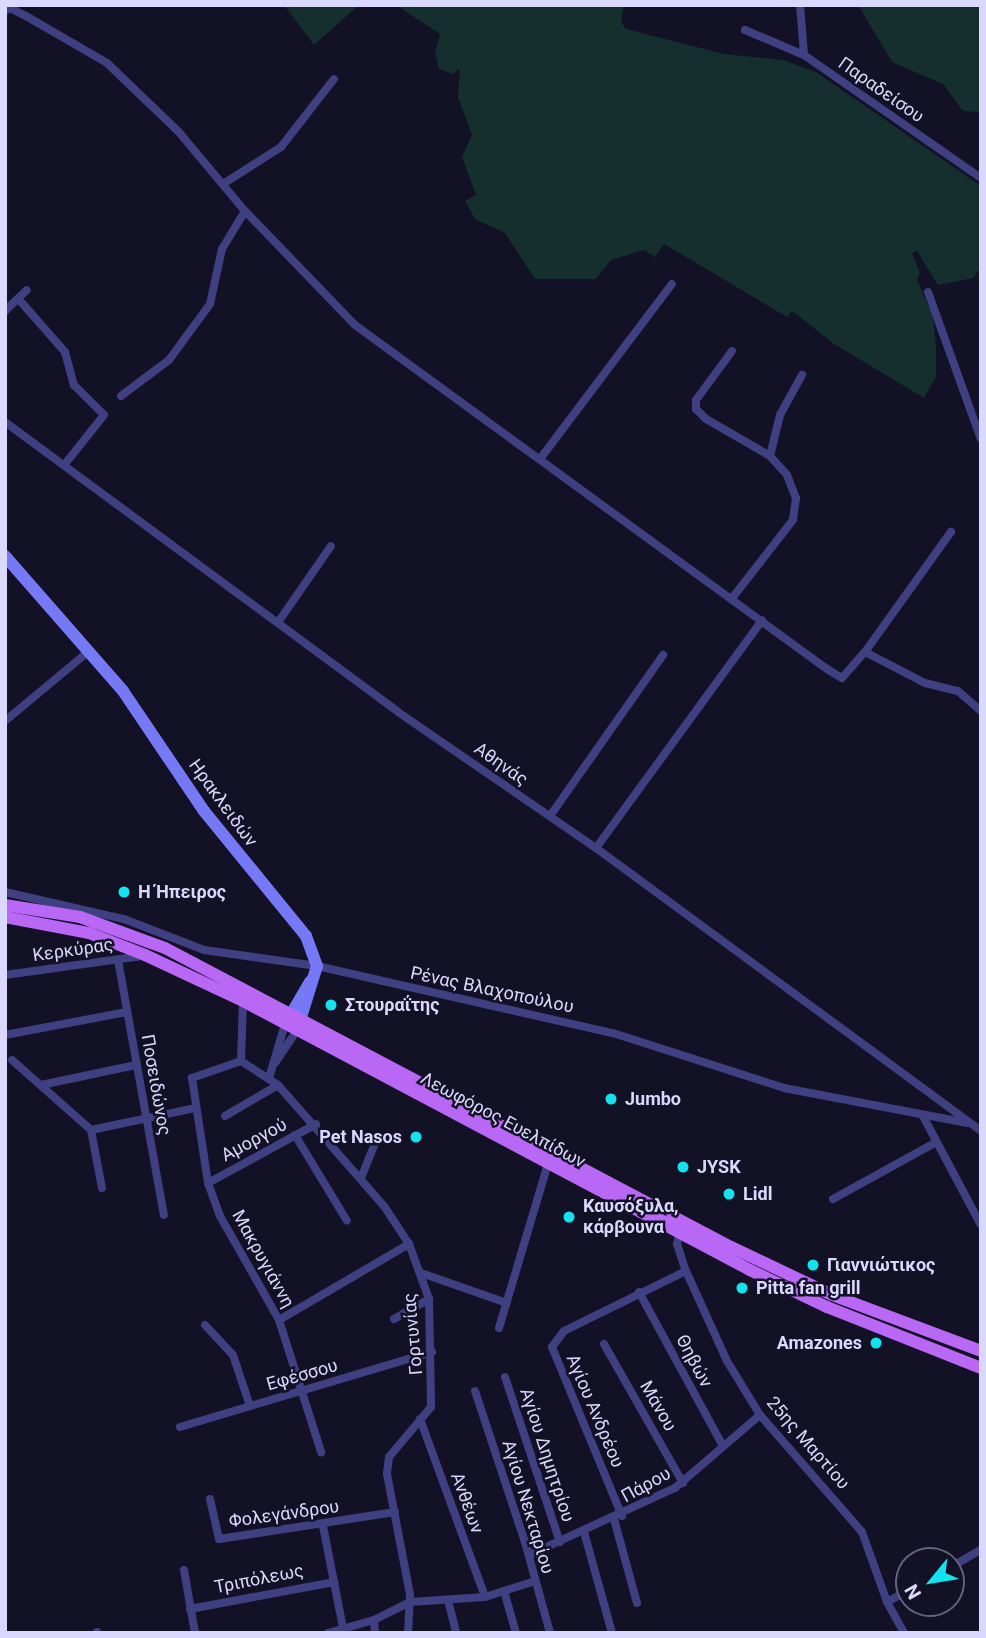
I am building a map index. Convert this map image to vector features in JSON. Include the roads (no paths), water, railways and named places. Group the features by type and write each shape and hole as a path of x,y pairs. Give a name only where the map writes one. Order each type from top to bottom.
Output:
{"main road":[{"name":"Λεωφόρος Ευελπίδων","path":"5,905 71,915 117,929 201,965 293,1021 548,1164 827,1307 981,1368"},
{"name":"Λεωφόρος Ευελπίδων","path":"5,917 89,933 145,955 293,1021 731,1247 832,1295 981,1352"}],"street":[{"path":"800,5 804,55"},
{"path":"5,11 10,8 26,16 107,63 178,131 245,211 355,325 842,678 865,652 951,531"},
{"name":"Παραδείσου","path":"745,30 804,55 981,178"},
{"path":"223,184 281,147 334,79"},
{"path":"121,396 169,360 210,304 222,249 245,211"},
{"path":"540,459 672,284"},
{"path":"5,311 27,289"},
{"path":"928,292 981,439"},
{"path":"22,303 65,352 74,385 104,415 65,464"},
{"path":"732,351 696,400 696,408 706,419 770,456 788,475 796,498 793,520 733,597"},
{"path":"770,456 780,415 802,375"},
{"name":"Αθηνάς","path":"5,422 279,621 398,712 596,848 981,1131"},
{"path":"279,621 331,545"},
{"name":"Ηρακλειδών","path":"5,556 141,715 237,854 306,936 315,973"},
{"path":"596,848 762,620"},
{"path":"5,721 89,651"},
{"path":"865,652 925,683 958,691 981,711"},
{"path":"550,816 663,655"},
{"name":"Ρένας Βλαχοπούλου","path":"5,892 102,913 204,950 613,1033 784,1088 971,1123"},
{"name":"Κερκύρας","path":"5,975 145,955"},
{"name":"Ποσειδώνος","path":"118,960 164,1215"},
{"path":"269,1078 315,973"},
{"path":"241,1061 243,1001"},
{"path":"5,1035 127,1013"},
{"path":"12,1060 91,1130 102,1188"},
{"name":"Μακρυγιάννη","path":"241,1061 192,1078 208,1183 220,1216 279,1320 321,1452"},
{"name":"Γορτυνίας","path":"241,1061 278,1085 316,1124 361,1178 409,1244 429,1299 431,1406 389,1457 387,1474 410,1602 408,1633"},
{"path":"41,1085 136,1065"},
{"path":"225,1116 278,1085"},
{"path":"91,1130 195,1108"},
{"path":"923,1116 981,1225"},
{"name":"Αμοργού","path":"208,1183 316,1124"},
{"path":"295,1135 347,1221"},
{"path":"361,1178 375,1143"},
{"path":"833,1199 935,1143"},
{"path":"499,1328 548,1164"},
{"name":"25ης Μαρτίου","path":"680,1232 677,1244 686,1271 727,1361 760,1415 862,1532 900,1631"},
{"path":"279,1320 409,1244"},
{"name":"Αγίου Ανδρέου","path":"618,1517 552,1347 564,1331 686,1271"},
{"path":"421,1273 507,1303"},
{"name":"Θηβών","path":"639,1292 722,1444"},
{"path":"394,1320 429,1299"},
{"path":"205,1325 233,1354 250,1406"},
{"name":"Μάνου","path":"604,1344 683,1483"},
{"name":"Εφέσσου","path":"180,1427 432,1352"},
{"name":"Αγίου Δημητρίου","path":"505,1377 560,1542"},
{"name":"Αγίου Νεκταρίου","path":"475,1391 529,1555 550,1633"},
{"name":"Πάρου","path":"529,1555 618,1517 683,1483 722,1444 760,1415"},
{"name":"Ανθέων","path":"420,1419 485,1597"},
{"name":"Φολεγάνδρου","path":"210,1499 219,1539 323,1526 395,1512"},
{"path":"618,1517 636,1603"},
{"path":"323,1526 343,1628"},
{"path":"584,1532 612,1633"},
{"path":"965,1559 981,1550"},
{"path":"184,1570 195,1633"},
{"path":"330,1633 374,1620 410,1602 485,1597 535,1581"},
{"name":"Τριπόλεως","path":"190,1609 334,1582"},
{"path":"504,1591 516,1633"},
{"path":"887,1602 895,1598"},
{"path":"448,1600 456,1633"},
{"path":"374,1620 375,1633"}],"place":[{"name":"Η Ήπειρος","path":"124,892"},
{"name":"Στουραΐτης","path":"331,1005"},
{"name":"Jumbo","path":"611,1099"},
{"name":"Pet Nasos","path":"416,1137"},
{"name":"JYSK","path":"683,1167"},
{"name":"Lidl","path":"729,1194"},
{"name":"Καυσόξυλα, κάρβουνα","path":"569,1217"},
{"name":"Γιαννιώτικος","path":"813,1265"},
{"name":"Pitta fan grill","path":"742,1288"},
{"name":"Amazones","path":"876,1343"}]}
